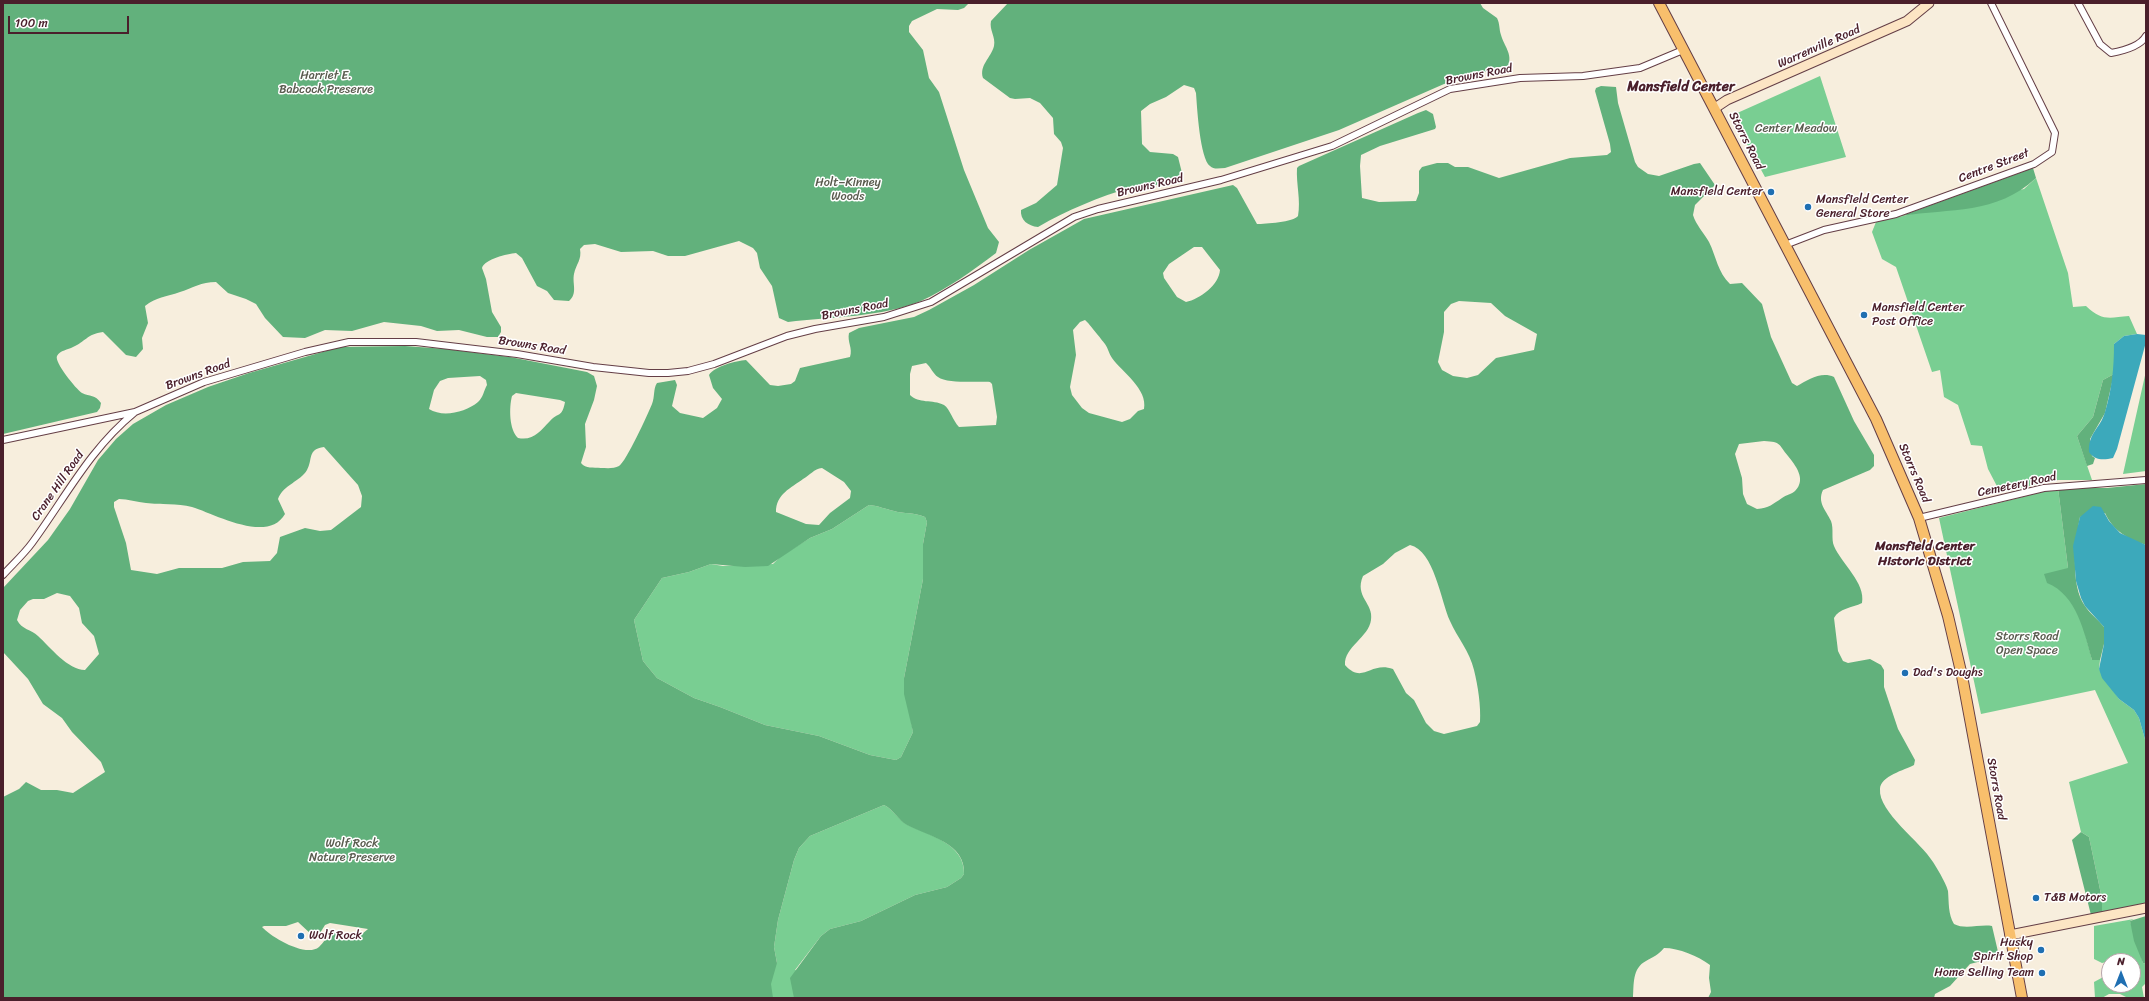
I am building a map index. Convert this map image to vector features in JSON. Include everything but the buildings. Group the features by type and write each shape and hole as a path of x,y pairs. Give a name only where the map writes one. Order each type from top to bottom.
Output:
{"main road":[{"name":"Storrs Road","path":"1659,3 1876,419 1918,518 1948,616 1960,668 2022,998"},
{"name":"Warrenville Road","path":"1715,108 1726,100 1907,21 1929,3"},
{"path":"2010,935 2146,908"}],"street":[{"name":"Centre Street","path":"1785,244 1824,230 1896,214 2034,164 2052,152 2055,133 1991,3"},
{"path":"2078,3 2100,44 2111,53 2124,50 2144,40 2146,36"},
{"name":"Browns Road","path":"3,440 135,412 204,382 305,352 349,342 416,342 517,354 593,367 649,373 668,373 694,369 787,336 815,329 884,317 931,302 1074,217 1221,180 1332,146 1450,89 1520,78 1583,76 1640,68 1683,50"},
{"name":"Crane Hill Road","path":"3,575 31,544 86,463 116,428 135,412"},
{"name":"Cemetery Road","path":"1918,518 2044,488 2146,480"}],"green space":[{"path":"3,3 969,3 964,8 958,10 937,9 912,21 909,26 909,32 923,50 929,78 939,92 964,170 988,228 999,242 996,253 951,285 921,301 890,310 856,316 788,322 779,318 772,286 760,268 757,253 753,248 739,241 685,256 668,256 653,251 621,252 595,244 584,245 580,249 580,259 574,274 574,292 569,301 554,300 547,291 537,286 522,258 516,253 502,256 487,262 482,268 486,279 492,312 501,327 501,332 498,337 487,337 459,330 437,331 421,326 384,322 352,331 325,330 305,338 283,337 265,318 256,304 228,293 216,282 206,283 157,299 145,306 148,323 142,338 143,349 136,357 126,355 103,332 93,334 77,345 58,354 57,359 59,364 75,386 82,393 99,400 101,403 97,412 3,434"},
{"path":"1008,3 1480,3 1483,8 1497,18 1499,22 1501,35 1509,54 1509,62 1508,66 1492,68 1483,73 1444,84 1339,130 1225,168 1213,168 1207,161 1201,144 1196,93 1194,88 1184,85 1166,97 1150,104 1141,111 1142,144 1150,152 1173,154 1178,157 1182,173 1180,178 1170,183 1132,187 1107,195 1084,204 1038,227 1023,220 1021,210 1036,203 1057,185 1063,148 1061,142 1054,134 1053,118 1040,103 1030,98 1010,98 983,78 982,73 984,65 994,46 991,21"},
{"name":"Center Meadow","path":"1820,76 1846,157 1765,177 1735,122 1735,114"},
{"name":"Wolf Rock Nature Preserve","path":"1601,86 1616,87 1618,103 1635,162 1638,167 1648,174 1659,176 1700,163 1715,185 1695,205 1693,215 1698,226 1709,242 1723,275 1730,284 1742,283 1762,304 1771,337 1792,383 1797,386 1819,376 1829,375 1834,377 1854,421 1874,455 1874,466 1870,470 1823,490 1821,495 1823,506 1832,524 1834,546 1837,553 1857,581 1862,596 1862,603 1842,610 1834,618 1838,651 1843,661 1848,663 1870,659 1881,665 1884,670 1884,687 1898,729 1915,760 1914,765 1884,780 1880,789 1881,798 1893,817 1927,854 1939,872 1948,891 1950,912 1954,924 1963,927 1992,926 1999,956 1970,964 1950,986 1935,994 1934,998 1708,998 1711,992 1709,978 1710,965 1688,953 1676,949 1664,948 1658,954 1641,964 1638,968 1634,982 1633,998 794,998 790,978 821,936 830,929 861,921 915,895 947,887 961,878 964,874 963,863 959,855 952,848 935,837 907,825 884,805 810,836 799,848 794,860 778,920 774,947 777,963 771,984 773,998 3,998 3,797 19,789 26,782 41,790 57,790 73,793 105,772 101,762 72,732 62,718 43,704 28,679 3,652 3,588 48,540 70,509 98,460 116,439 133,424 166,405 208,387 249,373 340,347 405,346 446,349 510,357 587,372 594,376 597,386 594,400 585,424 586,447 581,463 590,467 615,468 622,463 627,456 637,437 652,404 657,383 675,380 677,385 672,406 680,413 703,418 717,408 722,399 713,388 709,375 716,369 731,363 746,360 770,385 778,386 791,384 795,381 800,368 850,357 851,351 849,333 859,328 914,317 929,310 974,285 1029,250 1084,219 1233,185 1237,188 1257,224 1291,220 1298,216 1299,204 1297,168 1299,166 1426,110 1433,114 1436,127 1435,129 1380,146 1361,155 1360,166 1362,198 1379,202 1416,201 1419,193 1419,171 1422,167 1437,163 1448,163 1455,167 1468,167 1499,178 1570,158 1607,155 1611,152 1610,144 1595,91 1596,88","holes":["1194,247 1202,247 1220,270 1216,281 1203,295 1186,302 1177,297 1164,278 1163,273 1169,264","1459,301 1491,303 1505,316 1537,334 1534,350 1496,358 1478,375 1467,378 1453,376 1442,370 1438,362 1444,332 1444,312 1451,304","1085,320 1105,344 1112,358 1138,388 1142,395 1144,409 1138,411 1130,419 1122,422 1089,413 1082,408 1072,395 1070,387 1076,355 1073,330 1080,322","926,363 936,376 948,381 990,382 992,384 997,417 996,425 959,427 944,405 935,402 917,400 910,395 910,374 912,366","480,376 486,380 487,385 481,398 473,406 454,413 441,413 429,409 434,390 440,381 448,378","516,393 565,402 561,413 553,418 540,432 533,437 524,439 518,438 513,430 510,418 512,396","1764,441 1774,442 1781,446 1799,472 1800,482 1794,492 1765,508 1757,509 1747,504 1743,494 1742,478 1735,454 1739,444","324,447 358,485 362,496 361,507 331,530 320,531 305,528 280,537 277,553 270,561 243,562 222,568 179,568 157,574 131,570 126,543 114,507 114,502 122,499 146,503 186,506 241,524 254,527 267,527 277,523 285,514 278,499 280,494 304,474 309,466 311,456 315,450","822,468 844,482 851,491 850,498 830,513 819,525 806,524 776,512 781,496 814,471","869,505 898,512 917,514 925,517 927,522 923,544 923,579 904,678 904,694 913,732 901,757 896,760 870,755 819,736 765,725 694,698 657,678 643,661 634,620 662,578 689,572 711,564 745,567 768,566 810,538 832,529","1410,545 1418,549 1425,556 1436,577 1450,621 1472,663 1480,703 1480,722 1477,726 1444,734 1434,731 1426,723 1414,700 1406,693 1393,669 1385,667 1357,673 1351,671 1345,665 1348,653 1366,632 1371,620 1370,609 1362,595 1361,583 1363,576 1383,564 1395,553","57,593 70,596 79,608 82,623 94,636 99,654 85,670 79,669 66,662 35,634 24,628 19,623 17,620 20,610 28,601 33,599 44,599","298,922 312,935 320,933 325,925 330,923 368,929 362,934 331,933 319,947 313,950 306,950 281,941 266,931 262,927 286,926"]},
{"path":"2033,168 2036,178 2021,190 1989,204 1972,208 1901,216"},
{"path":"2036,178 2068,273 2073,307 2086,306 2097,314 2106,317 2129,316 2137,334 2124,336 2114,344 2114,374 2103,380 2093,417 2077,436 2092,480 2058,480 2000,492 1988,469 1982,446 1971,445 1958,405 1944,397 1940,370 1932,372 1896,267 1882,259 1872,232 1876,222 2024,189"},
{"path":"2146,371 2146,471 2123,474"},
{"path":"2114,374 2105,413 2090,439 2092,456 2095,458 2093,464 2087,466 2077,436 2093,417 2103,380"},
{"path":"2146,484 2146,545 2122,534 2112,525 2105,513 2080,517 2075,551 2077,587 2080,597 2089,612 2104,627 2104,644 2100,660 2092,660 2082,626 2072,605 2066,596 2047,583 2044,574 2068,568 2058,488 2107,488"},
{"name":"Storrs Road Open Space","path":"2058,488 2068,568 2092,660 2100,660 2099,669 2119,699 2134,710 2139,718 2146,743 2146,904 2102,912 2102,899 2089,837 2081,832 2069,782 2128,763 2095,690 1981,714 1939,518"},
{"path":"869,505 898,512 921,515 925,517 927,522 923,544 923,579 904,678 913,732 901,757 896,760 870,755 819,736 765,725 694,698 657,678 643,661 634,620 662,578 689,572 711,564 723,566 773,564 781,556 810,538 832,529"},
{"path":"884,805 908,825 935,837 952,848 963,863 964,874 961,878 947,887 915,895 861,921 830,929 821,936 795,970 924,998 590,998 777,963 774,947 778,920 794,860 799,848 810,836"},
{"path":"2081,832 2089,837 2102,899 2102,912 2091,915 2072,840"},
{"path":"2146,916 2146,964 2143,963 2141,953 2139,953 2134,941 2130,921"},
{"path":"2134,919 2130,921 2140,953 2101,953 2101,962 2094,959 2094,926"},
{"path":"2141,957 2143,963 2146,964 2146,983 2142,987 2144,998 2128,998 2120,994 2109,994 2102,998 2095,998 2094,982 2101,978 2101,993 2141,993"}],"water":[{"path":"2137,334 2146,335 2146,342 2117,449 2113,458 2103,459 2094,457 2089,452 2090,440 2105,412 2112,378 2114,344 2124,336"},
{"path":"2093,506 2101,507 2109,521 2120,533 2146,545 2146,743 2139,718 2134,710 2119,699 2102,678 2099,669 2104,644 2104,627 2085,606 2076,581 2073,546 2080,517"}],"place":[{"name":"Mansfield Center","path":"1771,192"},
{"name":"Mansfield Center General Store","path":"1808,207"},
{"name":"Mansfield Center Post Office","path":"1864,315"},
{"name":"Dad's Doughs","path":"1905,673"},
{"name":"T&B Motors","path":"2036,898"},
{"name":"Wolf Rock","path":"301,936"},
{"name":"Husky Spirit Shop","path":"2041,950"},
{"name":"Home Selling Team","path":"2042,973"}],"district":[{"name":"Mansfield Center","path":"1681,87"},
{"name":"Mansfield Center Historic District","path":"1925,554"}],"park label":[{"name":"Harriet E. Babcock Preserve","path":"326,83"},
{"name":"Holt–Kinney Woods","path":"848,190"}]}
